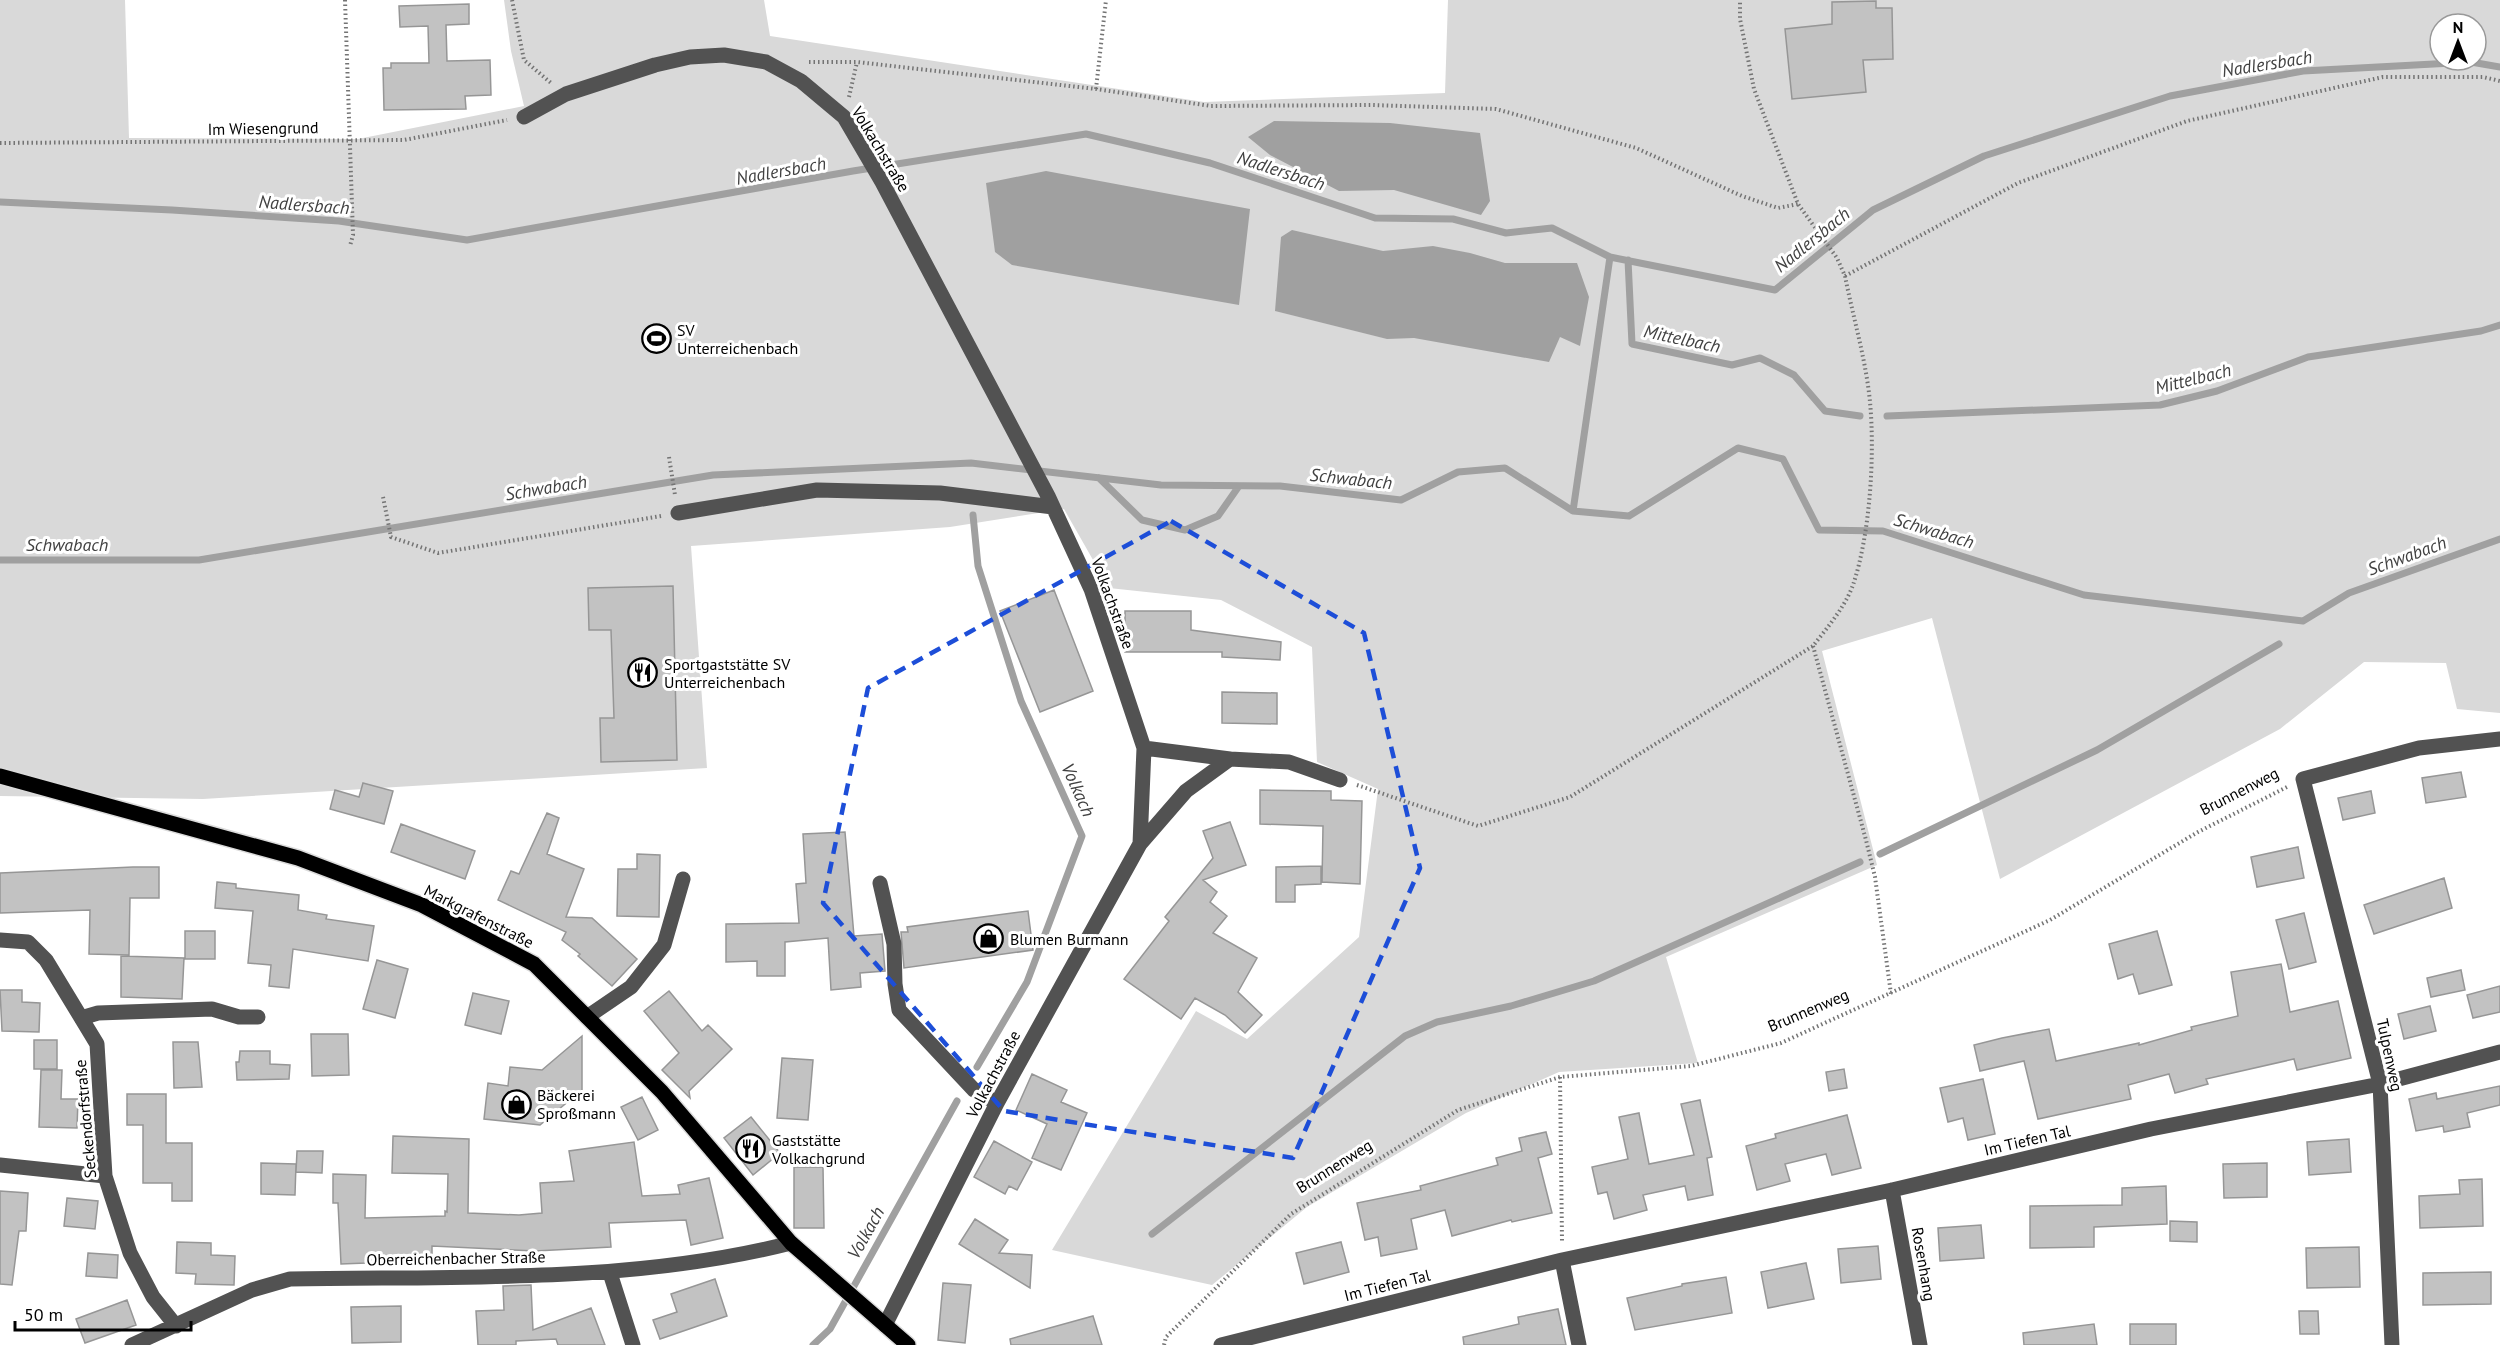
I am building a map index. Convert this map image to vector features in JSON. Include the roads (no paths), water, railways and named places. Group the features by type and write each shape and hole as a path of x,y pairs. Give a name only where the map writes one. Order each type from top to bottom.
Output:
{"main road":[{"name":"Markgrafenstraße","path":"0,776 298,858 422,905 534,964 662,1092 790,1243 908,1345"}],"street":[{"name":"Volkachstraße","path":"524,117 566,94 655,65 690,57 724,55 766,62 801,81 844,117 882,182 1051,502 1091,590 1144,748 1140,844"},
{"path":"678,513 817,490 940,493 1051,502"},
{"name":"Brunnenweg","path":"2303,778 2419,748 2500,739"},
{"path":"1144,748 1230,759 1288,762 1340,780"},
{"name":"Volkachstraße","path":"879,1320 1140,844 1186,791 1230,759"},
{"name":"Tulpenweg","path":"2303,778 2380,1084 2392,1345"},
{"path":"587,1017 631,987 664,945 683,879"},
{"path":"880,883 894,944 895,984 899,1010 974,1090 997,1103"},
{"name":"Seckendorfstraße","path":"0,940 28,942 46,960 97,1044 105,1176 130,1253 153,1298 176,1326"},
{"path":"81,1018 98,1013 212,1010 239,1017 258,1017"},
{"name":"Im Tiefen Tal","path":"1221,1345 1562,1260 1892,1190 2151,1130 2380,1084 2500,1052"},
{"path":"0,1165 105,1176"},
{"name":"Rosenhang","path":"1892,1190 1920,1345"},
{"name":"Oberreichenbacher Straße","path":"132,1345 252,1290 290,1279 610,1273 754,1252 790,1243"},
{"path":"1562,1260 1579,1345"},
{"path":"610,1273 633,1345"}],"waterway":[{"name":"Nadlersbach","path":"0,202 339,221 467,240 853,171 1086,134 1210,163 1375,218 1453,219 1506,233 1552,228 1610,257 1775,290 1873,210 1984,156 2170,96 2303,71 2471,62 2500,67"},
{"path":"1573,511 1610,257"},
{"name":"Mittelbach","path":"1628,260 1632,344 1732,365 1760,358 1794,375 1825,411 1860,416"},
{"name":"Mittelbach","path":"1887,416 2160,405 2217,391 2308,357 2481,331 2500,325"},
{"name":"Schwabach","path":"0,560 199,560 713,475 971,463 1161,485 1280,486 1401,500 1458,472 1505,468 1573,511 1629,516 1738,448 1783,459 1819,530 1883,531 2084,595 2303,621 2349,593 2500,539"},
{"name":"Schwabach","path":"1099,478 1142,520 1185,530 1218,516 1239,486"},
{"name":"Volkach","path":"973,515 978,566 1021,701 1082,836 1027,982 977,1067"},
{"path":"1880,854 2097,750 2279,644"},
{"path":"1152,1234 1405,1036 1437,1022 1511,1006 1594,981 1860,862"},
{"name":"Volkach","path":"813,1345 830,1329 957,1101"}],"place":[{"name":"SV Unterreichenbach","path":"656,339"},
{"name":"Sportgaststätte SV Unterreichenbach","path":"643,673"},
{"name":"Blumen Burmann","path":"989,939"},
{"name":"Bäckerei Sproßmann","path":"516,1104"},
{"name":"Gaststätte Volkachgrund","path":"751,1149"}]}
